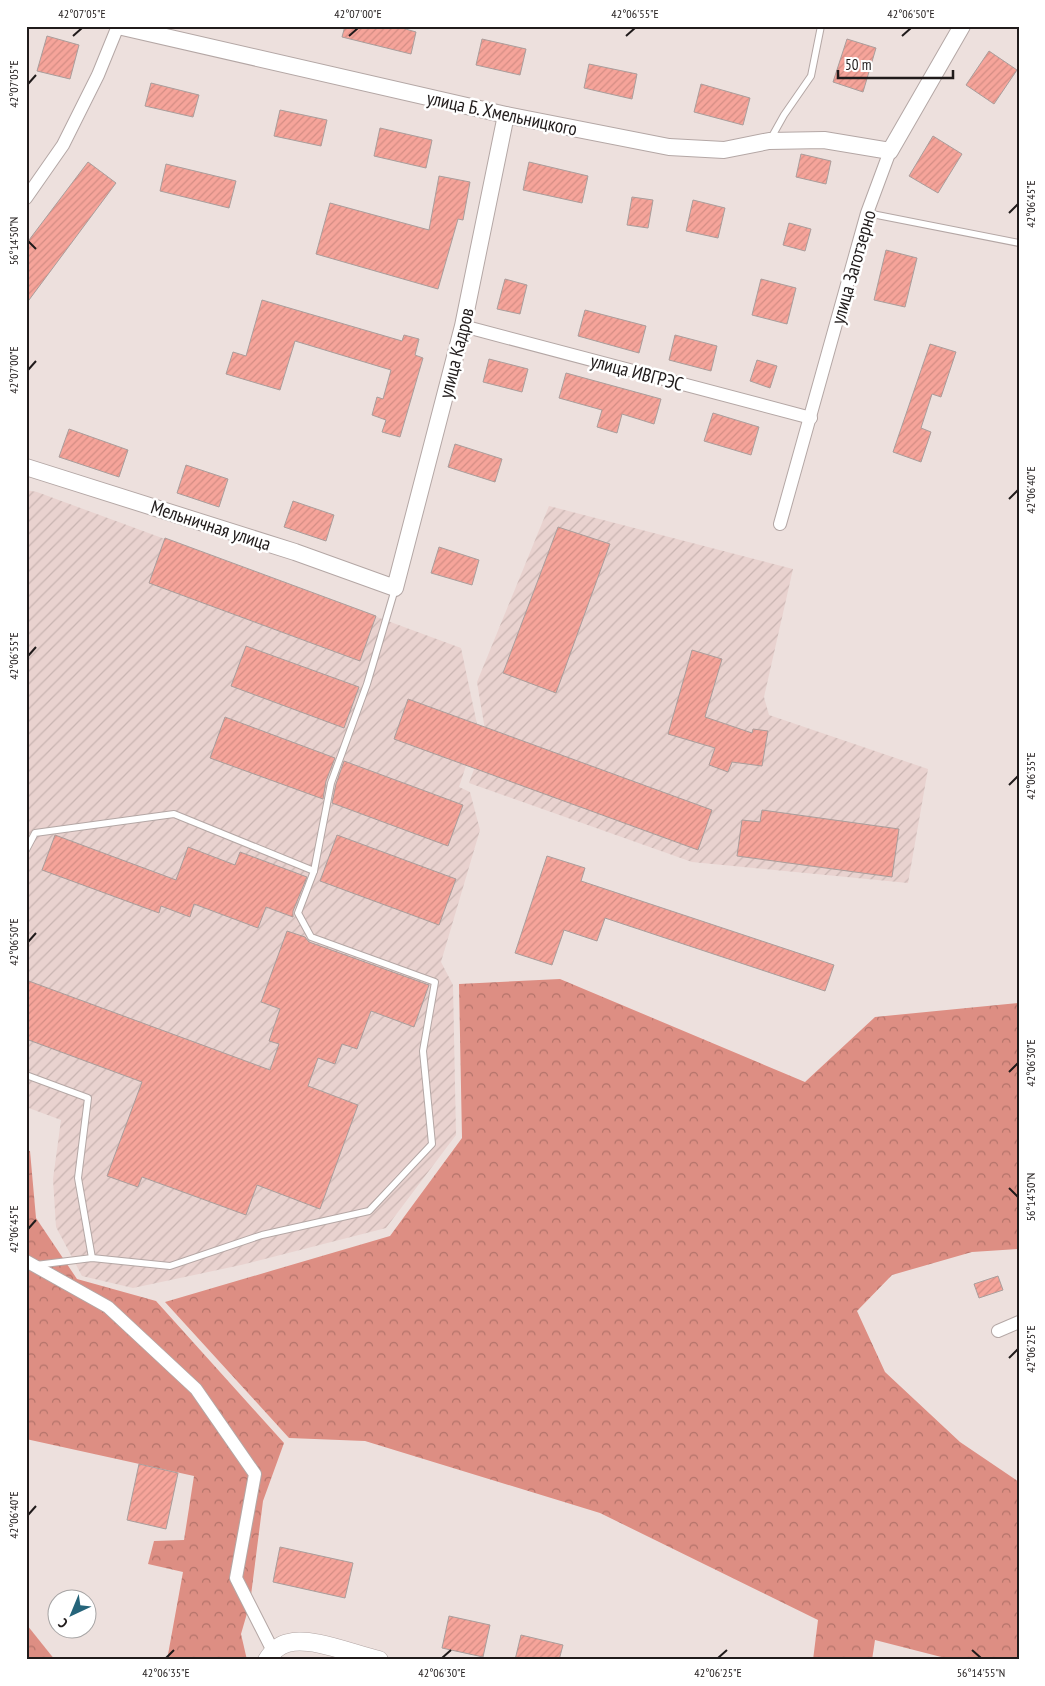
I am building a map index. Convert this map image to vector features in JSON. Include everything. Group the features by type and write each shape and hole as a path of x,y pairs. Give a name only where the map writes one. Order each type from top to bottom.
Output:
{"main road":[{"path":"270,1655 288,1643 306,1642 325,1652 374,1659"}],"street":[{"name":"улица Б. Хмельницкого","path":"118,26 506,115 669,147 724,150 769,141 824,140 890,151"},
{"path":"26,198 63,145 98,75 118,26"},
{"name":"улица Заготзерно","path":"780,524 867,213 890,151 962,26"},
{"name":"улица Кадров","path":"395,588 463,326 506,115"},
{"name":"улица ИВГРЭС","path":"463,326 811,418"},
{"name":"Мельничная улица","path":"26,467 295,552 395,588"},
{"path":"30,1263 108,1307 196,1389 255,1474 236,1578 270,1655"},
{"path":"998,1331 1019,1322"}],"lane":[{"path":"769,141 784,115 811,76 821,26"},
{"path":"867,213 1019,243"},
{"path":"30,1263 92,1258 170,1266 262,1235 369,1211 432,1144 423,1051 435,982 310,937 298,913 314,872 331,783 367,684 395,588"},
{"path":"26,850 35,833 174,814 314,872"},
{"path":"26,1076 88,1098 78,1178 92,1258"}],"shaded area":[{"path":"26,490 37,492 461,648 478,729 459,787 470,792 480,830 441,962 453,985 456,1135 386,1228 241,1265 133,1288 82,1276 56,1227 53,1179 61,1120 26,1107"},
{"path":"549,506 793,569 764,697 769,715 928,769 908,883 692,862 469,783 486,736 477,682"}],"green space":[{"path":"560,979 805,1082 875,1017 1019,1003 1019,1249 972,1252 892,1275 857,1311 885,1372 960,1442 1019,1482 1019,1660 953,1660 875,1640 872,1660 813,1660 818,1620 600,1513 365,1441 289,1438 165,1302 390,1236 462,1138 459,984"},
{"path":"26,1150 30,1151 36,1218 77,1279 156,1301 284,1443 263,1501 250,1603 241,1634 247,1660 167,1660 183,1572 148,1564 154,1541 184,1540 194,1476 26,1439"},
{"path":"27,1625 55,1660 26,1660"}],"building":[{"path":"345,26 395,26 416,32 411,54 342,37"},
{"path":"47,36 79,45 70,79 37,71"},
{"path":"482,39 526,49 520,75 476,65"},
{"path":"847,39 876,48 863,92 833,82"},
{"path":"989,51 1017,70 994,104 966,85"},
{"path":"589,64 637,74 632,99 584,88"},
{"path":"151,83 199,95 193,117 145,106"},
{"path":"701,84 750,98 743,125 694,112"},
{"path":"280,110 327,120 321,146 274,136"},
{"path":"380,128 432,140 426,168 374,156"},
{"path":"933,136 962,154 938,193 909,176"},
{"path":"801,154 831,161 826,184 796,177"},
{"path":"88,162 116,183 26,304 26,244"},
{"path":"529,162 588,176 582,203 523,190"},
{"path":"166,164 236,181 229,208 160,191"},
{"path":"439,176 470,182 463,220 458,219 438,289 316,254 330,203 429,230"},
{"path":"632,197 653,200 648,228 627,225"},
{"path":"693,200 725,208 718,238 686,231"},
{"path":"789,223 811,229 805,251 783,245"},
{"path":"886,250 917,258 905,307 874,300"},
{"path":"505,279 527,285 520,314 497,309"},
{"path":"761,279 796,288 787,324 752,315"},
{"path":"262,300 402,341 404,335 419,339 415,355 423,358 400,437 382,432 386,420 372,415 377,397 383,399 391,370 295,341 280,390 226,374 233,352 246,356"},
{"path":"585,310 646,326 639,353 578,336"},
{"path":"675,335 717,346 711,371 669,360"},
{"path":"930,344 956,352 941,397 932,394 921,428 931,432 921,462 893,452"},
{"path":"489,359 528,369 522,392 483,382"},
{"path":"757,360 777,366 770,388 750,381"},
{"path":"566,373 661,399 654,424 622,414 617,433 597,427 602,410 559,398"},
{"path":"713,413 759,427 751,455 704,441"},
{"path":"69,429 128,450 119,477 59,457"},
{"path":"455,444 502,459 495,482 448,467"},
{"path":"186,465 228,479 219,507 177,493"},
{"path":"293,501 334,515 326,541 284,527"},
{"path":"558,527 610,544 556,693 503,673"},
{"path":"165,538 376,616 360,661 149,583"},
{"path":"439,547 479,560 472,585 431,573"},
{"path":"246,646 359,687 344,728 231,686"},
{"path":"692,650 722,659 705,717 752,733 753,729 768,731 762,766 732,762 728,772 709,765 715,748 668,734"},
{"path":"408,699 712,810 698,850 394,739"},
{"path":"225,717 335,758 326,781 323,799 210,758"},
{"path":"344,761 463,805 448,846 332,803"},
{"path":"762,810 899,829 892,877 737,856 742,820 760,822"},
{"path":"55,835 176,880 188,847 235,865 240,852 307,877 293,911 293,917 266,907 258,928 194,904 190,917 161,906 159,913 42,870"},
{"path":"337,835 456,879 439,925 320,881"},
{"path":"547,856 585,868 581,881 834,965 825,991 605,918 597,941 564,930 552,965 515,953"},
{"path":"287,931 305,937 309,942 429,985 414,1027 371,1011 357,1049 342,1044 335,1064 318,1058 308,1086 358,1105 320,1209 257,1185 246,1215 142,1177 138,1187 107,1176 142,1082 26,1039 26,980 270,1070 279,1044 269,1041 280,1009 261,1002"},
{"path":"998,1276 1003,1290 979,1298 974,1284"},
{"path":"139,1464 178,1473 166,1529 127,1520"},
{"path":"280,1547 353,1563 345,1598 273,1582"},
{"path":"449,1616 490,1625 483,1657 442,1648"},
{"path":"521,1635 563,1645 559,1660 515,1660"}]}
